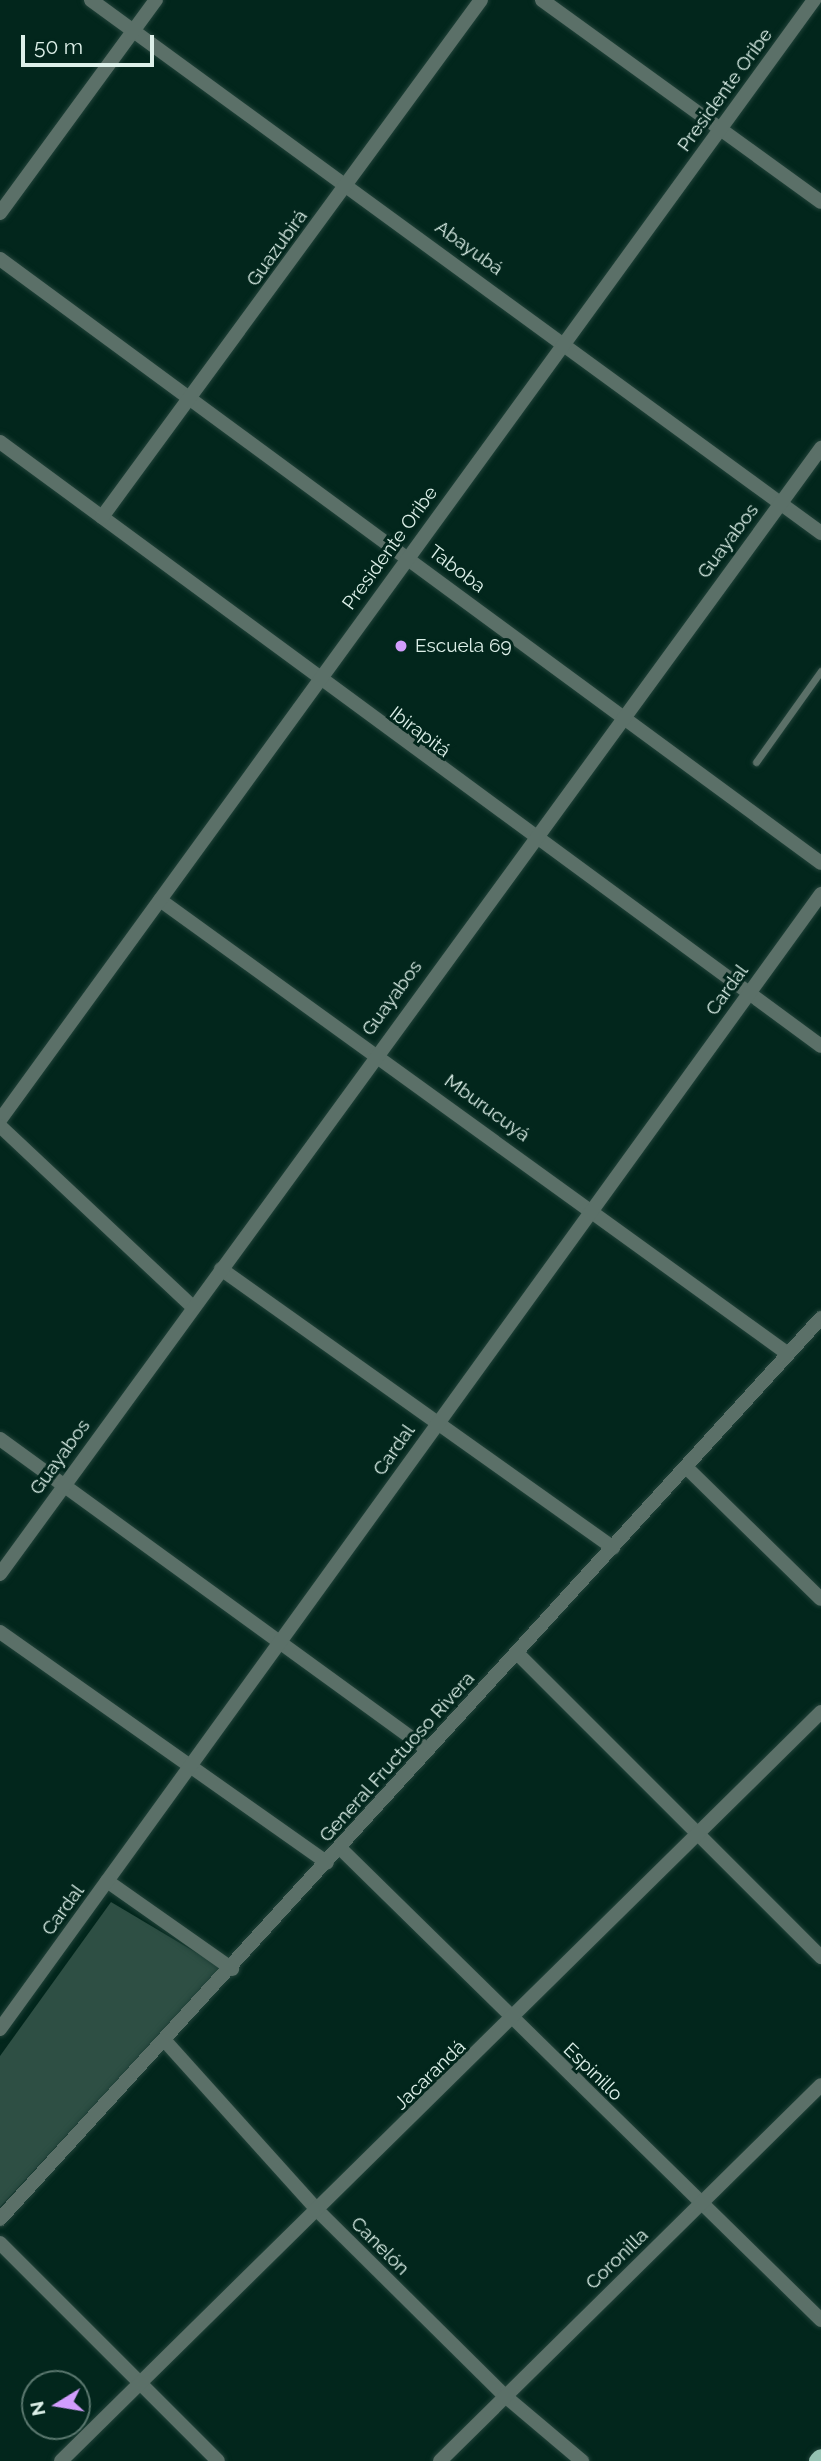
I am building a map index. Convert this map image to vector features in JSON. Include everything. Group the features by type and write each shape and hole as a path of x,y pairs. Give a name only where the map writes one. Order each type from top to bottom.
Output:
{"street":[{"name":"Abayubá","path":"91,0 349,184 821,533"},
{"path":"0,212 156,0"},
{"name":"Guazubirá","path":"102,517 349,184 481,0"},
{"path":"542,0 821,202"},
{"name":"Presidente Oribe","path":"0,1120 407,555 814,0"},
{"name":"Taboba","path":"0,259 407,555 621,717 821,863"},
{"name":"Ibirapitá","path":"0,442 531,838 821,1046"},
{"name":"Guayabos","path":"0,1574 531,838 821,448"},
{"name":"Cardal","path":"0,2029 821,894"},
{"name":"Mburucuyá","path":"160,900 378,1052 788,1354"},
{"path":"0,1126 193,1307"},
{"path":"221,1269 613,1548"},
{"name":"General Fructuoso Rivera","path":"0,2219 166,2042 821,1318"},
{"path":"0,1439 279,1646 428,1751"},
{"path":"687,1468 821,1599"},
{"path":"0,1632 187,1767 327,1863"},
{"path":"518,1654 821,1956"},
{"name":"Jacarandá","path":"61,2461 513,2020 821,1712"},
{"name":"Espinillo","path":"340,1848 821,2320"},
{"path":"107,1881 232,1969"},
{"name":"Canelón","path":"166,2042 318,2211 505,2396 582,2461"},
{"name":"Coronilla","path":"440,2461 821,2085"},
{"path":"0,2243 218,2461"}],"lane":[{"path":"756,762 821,671"}],"green space":[{"path":"111,1902 222,1968 0,2207 0,2056"}],"place":[{"name":"Escuela 69","path":"401,646"}]}
